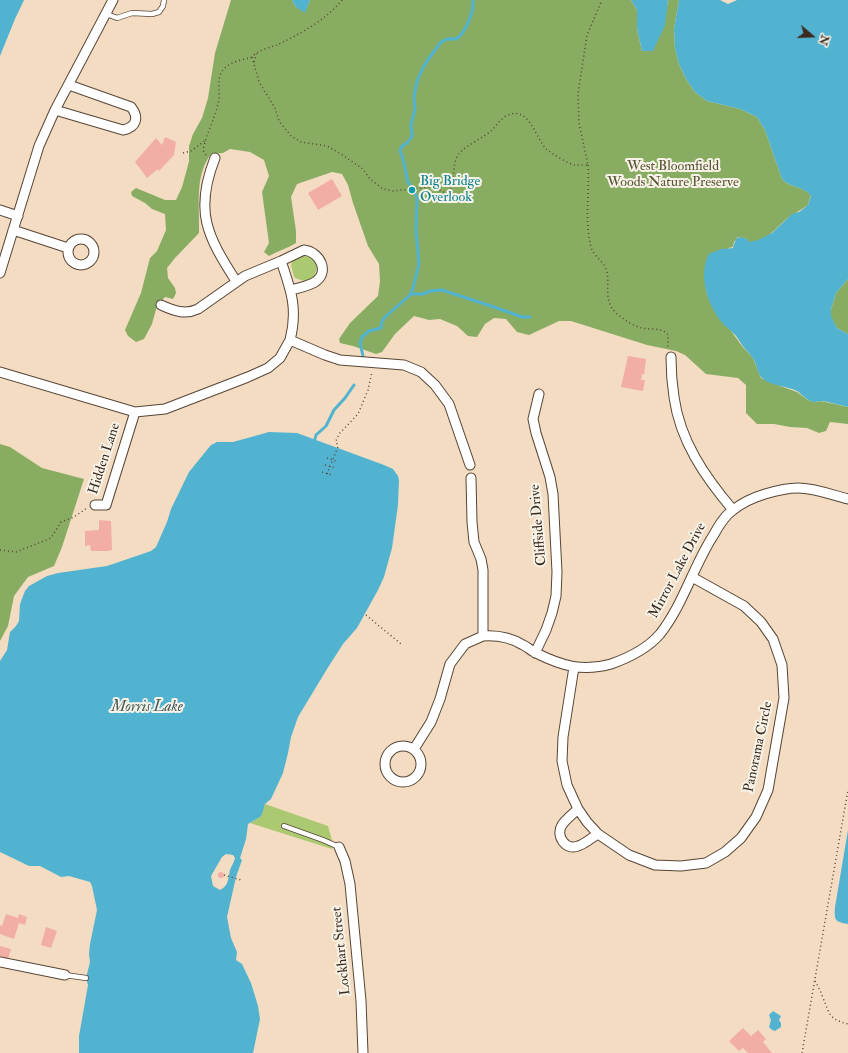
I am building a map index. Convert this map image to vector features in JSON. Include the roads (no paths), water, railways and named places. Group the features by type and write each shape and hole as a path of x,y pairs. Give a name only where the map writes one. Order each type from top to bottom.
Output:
{"street":[{"path":"0,273 39,146 55,110 107,14 113,0"},
{"path":"55,110 123,130 132,127 136,118 135,112 131,106 69,85"},
{"path":"214,159 204,194 205,219 214,245 236,281"},
{"path":"0,210 18,216"},
{"path":"13,230 68,248"},
{"path":"0,239 10,242"},
{"path":"161,305 179,312 193,311 245,276 304,250 315,254 320,258 322,265 322,272 316,282 291,290"},
{"path":"0,372 135,412 165,409 248,377 268,368 280,358 290,340 294,320 291,290 281,260"},
{"path":"290,340 306,348 340,360 404,365 421,372 435,385 449,404 470,465"},
{"path":"671,358 674,399 688,444 700,467 733,510"},
{"name":"Cliffside Drive","path":"534,652 546,630 552,613 556,596 557,572 553,494 550,477 533,419 539,394"},
{"name":"Hidden Lane","path":"95,505 106,505 135,412"},
{"path":"414,749 431,722 440,699 450,664 465,644 483,636 483,570 481,558 474,542 471,478"},
{"name":"Mirror Lake Drive","path":"483,636 498,635 507,638 557,662 574,667 592,668 612,664 631,656 659,635 669,620 692,577 707,545 719,525 733,510 758,496 775,491 798,488 822,492 848,499"},
{"name":"Panorama Circle","path":"574,667 563,736 562,761 567,785 578,809 598,834 629,855 655,865 681,866 706,863 724,852 741,838 756,817 768,790 784,698 782,665 773,639 761,622 744,606 692,577"},
{"path":"578,809 561,826 560,837 562,842 566,845 577,847 598,834"},
{"name":"Lockhart Street","path":"338,847 344,861 350,884 361,1001 363,1053"},
{"path":"0,962 65,975"}],"lane":[{"path":"107,14 117,18 132,13 152,14 159,12 163,6 164,0"},
{"path":"284,826 338,847"},
{"path":"65,975 86,978"}],"water":[{"path":"0,0 24,0 0,56"},
{"path":"292,0 310,0 305,13 296,7"},
{"path":"631,0 668,0 665,25 653,51 642,51 637,29 637,10"},
{"path":"679,0 720,0 728,4 737,0 848,0 848,279 836,293 831,309 831,316 837,328 848,334 848,407 824,401 812,402 797,391 763,379 759,374 752,357 736,336 722,322 711,305 704,279 704,270 709,254 721,249 733,248 737,238 739,237 747,239 749,242 758,240 772,233 792,214 799,212 808,205 811,196 805,190 789,184 782,179 765,130 757,117 740,109 707,101 695,92 686,79 679,64 675,49 674,29"},
{"name":"Morris Lake","path":"269,432 297,433 393,469 399,480 398,505 392,548 384,577 357,628 343,644 298,717 291,737 283,773 271,799 265,804 260,817 248,824 246,839 240,858 242,860 236,877 227,917 231,938 237,952 236,960 242,964 251,983 258,1006 260,1019 253,1053 79,1053 79,1036 88,985 86,978 90,962 90,944 97,910 90,882 69,876 61,877 40,866 29,866 0,852 0,661 7,650 10,632 19,621 20,604 25,591 29,586 47,576 107,566 151,551 156,547 171,509 189,472 211,445 217,442 233,442","holes":["226,854 233,855 235,858 230,870 228,882 220,890 213,886 211,876 222,857"]},
{"path":"848,830 848,924 836,920 835,907"},
{"path":"773,1011 781,1016 779,1020 781,1027 775,1031 769,1027 771,1020 769,1015"}],"waterway":[{"path":"363,356 360,343 362,337 369,331 381,328 384,318 410,295 419,264 416,231 417,199 415,192 408,182 400,151 402,146 407,143 412,136 411,125 415,109 414,97 417,81 427,61 441,42 447,39 456,39 463,32 471,16 473,0"},
{"path":"411,294 423,294 430,291 442,290 522,317 530,317"},
{"path":"315,439 316,435 326,426 334,410 354,385"}],"place":[{"name":"Big Bridge Overlook","path":"412,190"}],"park label":[{"name":"West Bloomfield Woods Nature Preserve","path":"673,176"}]}
